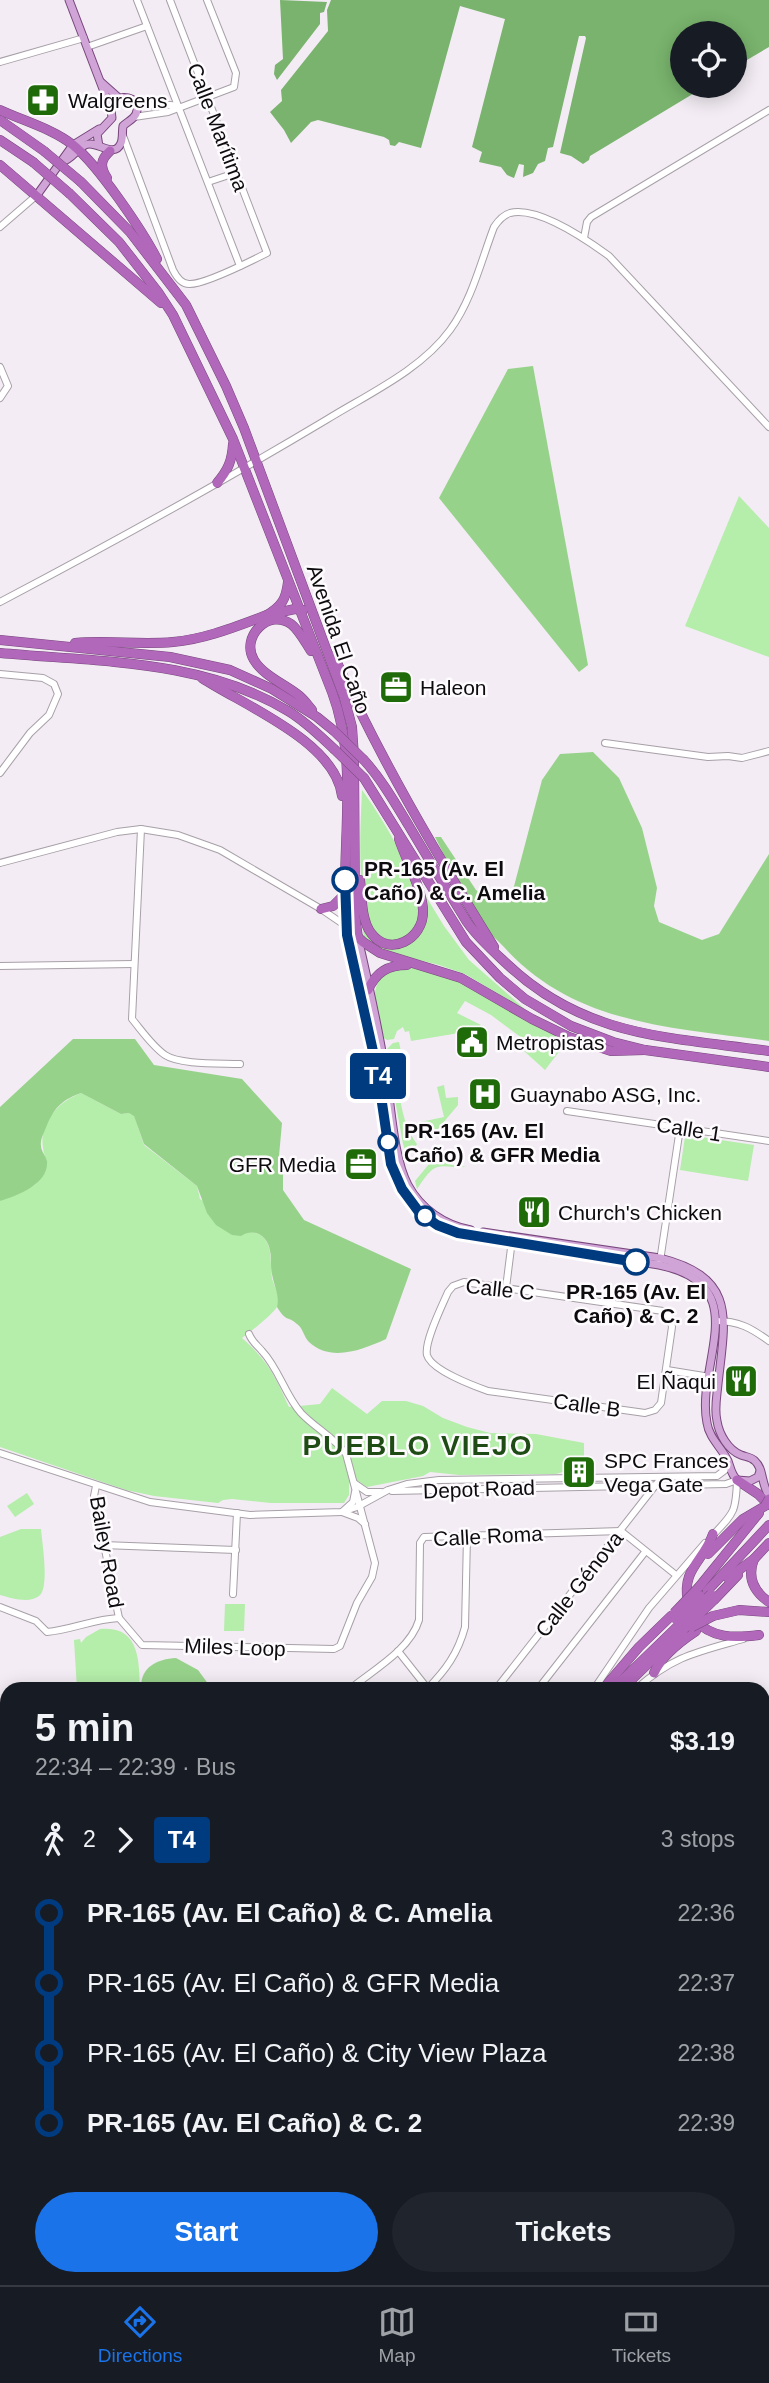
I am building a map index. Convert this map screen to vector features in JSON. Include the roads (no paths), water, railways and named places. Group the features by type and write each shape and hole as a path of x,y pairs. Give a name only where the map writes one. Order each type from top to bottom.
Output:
{"highway":[{"path":"0,110 76,147 121,204 152,249 170,282"},
{"name":"Avenida El Caño","path":"0,120 44,151 81,182 130,232 186,305 226,386 347,706 352,727 356,837 355,916 358,938"},
{"name":"Avenida El Caño","path":"0,140 33,162 71,194 119,242 158,292 173,315 233,439 320,662 342,729 346,791 346,926"},
{"path":"113,150 102,162 102,170 117,192 121,204"},
{"path":"0,165 173,315"},
{"path":"217,483 231,462 233,439"},
{"path":"267,615 282,604 288,580"},
{"path":"53,645 101,641 154,643 186,640 267,615 299,609 306,611 326,637 372,737 471,913 500,957"},
{"path":"317,717 300,696 255,663 250,651 251,639 256,629 266,622 287,622 293,625 320,662"},
{"path":"0,640 170,657 230,670 272,689 317,717 364,760 387,788 469,924 486,945 524,980 549,998 597,1021 640,1034 769,1051"},
{"path":"0,653 195,673 226,682 273,703 302,721 364,778 457,930 500,978 533,1004 592,1035 645,1050 769,1067"},
{"path":"195,673 264,713 326,761 341,788 345,859"},
{"path":"356,837 367,924 371,933 382,942 402,943 414,937 420,930 423,909 396,828"},
{"path":"321,909 333,906 345,893"},
{"path":"346,926 380,953 461,978 532,1019 580,1041 611,1051 645,1050"},
{"path":"368,990 384,969 398,965 420,966"},
{"path":"737,1480 768,1500"},
{"path":"687,1585 695,1569 712,1549 743,1519 768,1500"},
{"path":"708,1593 768,1500"},
{"path":"620,1682 708,1593 769,1525"},
{"path":"713,1534 691,1569 687,1585 691,1611 703,1628 720,1636 764,1634"},
{"path":"628,1682 677,1622 708,1593 754,1559 768,1544"},
{"path":"754,1559 751,1567 752,1583 769,1602"},
{"path":"654,1673 667,1655 711,1620 729,1611 764,1612"},
{"path":"609,1682 662,1624 711,1620"}],"main road":[{"path":"37,195 62,162 62,157 112,118 101,81 69,0"},
{"path":"101,81 119,98"},
{"path":"76,147 88,143 113,150 121,143 124,126 137,110 134,101 125,97 115,100 111,110"},
{"path":"99,146 97,134 102,127"},
{"name":"Avenida El Caño","path":"346,926 377,1069 391,1164 401,1187 419,1212 443,1228 659,1262 698,1283 708,1294 721,1321 717,1424 733,1451 755,1461 760,1471"},
{"name":"Avenida El Caño","path":"358,938 385,1069 398,1150 410,1189 427,1209 446,1222 463,1229 512,1240"},
{"name":"Avenida El Caño","path":"721,1321 709,1377 706,1423 737,1480"},
{"path":"737,1480 750,1481 758,1477 760,1471"},
{"path":"760,1471 768,1500"}],"street":[{"path":"122,131 173,270 181,281 190,284 240,266 137,0"},
{"name":"Calle Marítima","path":"170,0 267,253 240,266"},
{"path":"134,117 168,112 234,87 236,73 207,0"},
{"path":"87,47 147,26"},
{"path":"0,62 84,38"},
{"path":"134,101 145,106 160,107 172,104 179,107"},
{"path":"584,238 587,222 591,217 769,110"},
{"path":"113,150 123,150 134,162"},
{"path":"208,182 235,173"},
{"path":"0,227 37,195"},
{"path":"0,602 256,462 385,384 431,352 450,330 465,306 494,227 503,217 512,213 531,214 584,238 609,256 769,427"},
{"path":"0,367 8,382 6,392 0,398"},
{"path":"0,674 43,678 54,684 58,694 49,715 30,733 0,773"},
{"path":"605,743 708,757 743,758 769,751"},
{"path":"0,863 117,832 141,829 178,835 220,850 346,926"},
{"path":"141,829 132,1019 168,1058 240,1064"},
{"path":"0,966 134,964"},
{"name":"Calle 1","path":"567,1111 769,1141"},
{"path":"659,1262 680,1128"},
{"path":"506,1288 512,1240"},
{"name":"Calle C","path":"429,1359 427,1353 430,1339 448,1292 453,1286 464,1282 663,1311 667,1315"},
{"name":"Calle B","path":"429,1359 431,1364 488,1391 646,1413 661,1403 672,1327 667,1315"},
{"path":"721,1321 748,1326 769,1341"},
{"name":"Miles Loop","path":"119,1618 142,1645 334,1649 340,1646 357,1603 372,1577 375,1563 373,1551 346,1454 340,1445 301,1413 279,1374 249,1334"},
{"path":"667,1370 709,1377"},
{"path":"0,1453 150,1502 237,1513 342,1512 358,1518 366,1526"},
{"name":"Depot Road","path":"659,1481 717,1476 725,1470 728,1461"},
{"path":"760,1471 769,1466"},
{"path":"768,1500 769,1478"},
{"name":"Depot Road","path":"342,1512 388,1490 407,1484 439,1480 726,1484 737,1480"},
{"path":"599,1682 638,1624 676,1575 731,1516 736,1506 737,1480"},
{"name":"Calle Génova","path":"502,1682 659,1481"},
{"name":"Bailey Road","path":"96,1486 94,1496 119,1618"},
{"path":"342,1512 353,1502 355,1486 367,1492 388,1490"},
{"path":"233,1594 237,1513"},
{"path":"621,1531 676,1575"},
{"name":"Calle Roma","path":"359,1682 398,1651 411,1637 419,1620 420,1543 424,1537 621,1531"},
{"path":"434,1682 447,1668 465,1627 467,1536"},
{"path":"103,1545 236,1550"},
{"path":"544,1682 646,1552"},
{"path":"0,1607 36,1621 47,1632 119,1618"},
{"path":"644,1682 676,1659 764,1634"},
{"path":"398,1651 422,1682"}],"place":[{"name":"Walgreens","path":"43,100"},
{"name":"Haleon","path":"396,687"},
{"name":"PR-165 (Av. El Caño) & C. Amelia","path":"345,880"},
{"name":"Metropistas","path":"472,1042"},
{"name":"Guaynabo ASG, Inc.","path":"485,1094"},
{"name":"PR-165 (Av. El Caño) & GFR Media","path":"388,1142"},
{"name":"GFR Media","path":"361,1164"},
{"name":"Church's Chicken","path":"534,1212"},
{"name":"PR-165 (Av. El Caño) & C. 2","path":"636,1262"},
{"name":"El Ñaqui","path":"741,1381"},
{"name":"SPC Frances Vega Gate","path":"579,1472"}],"district":[{"name":"PUEBLO VIEJO","path":"418,1445"}]}
